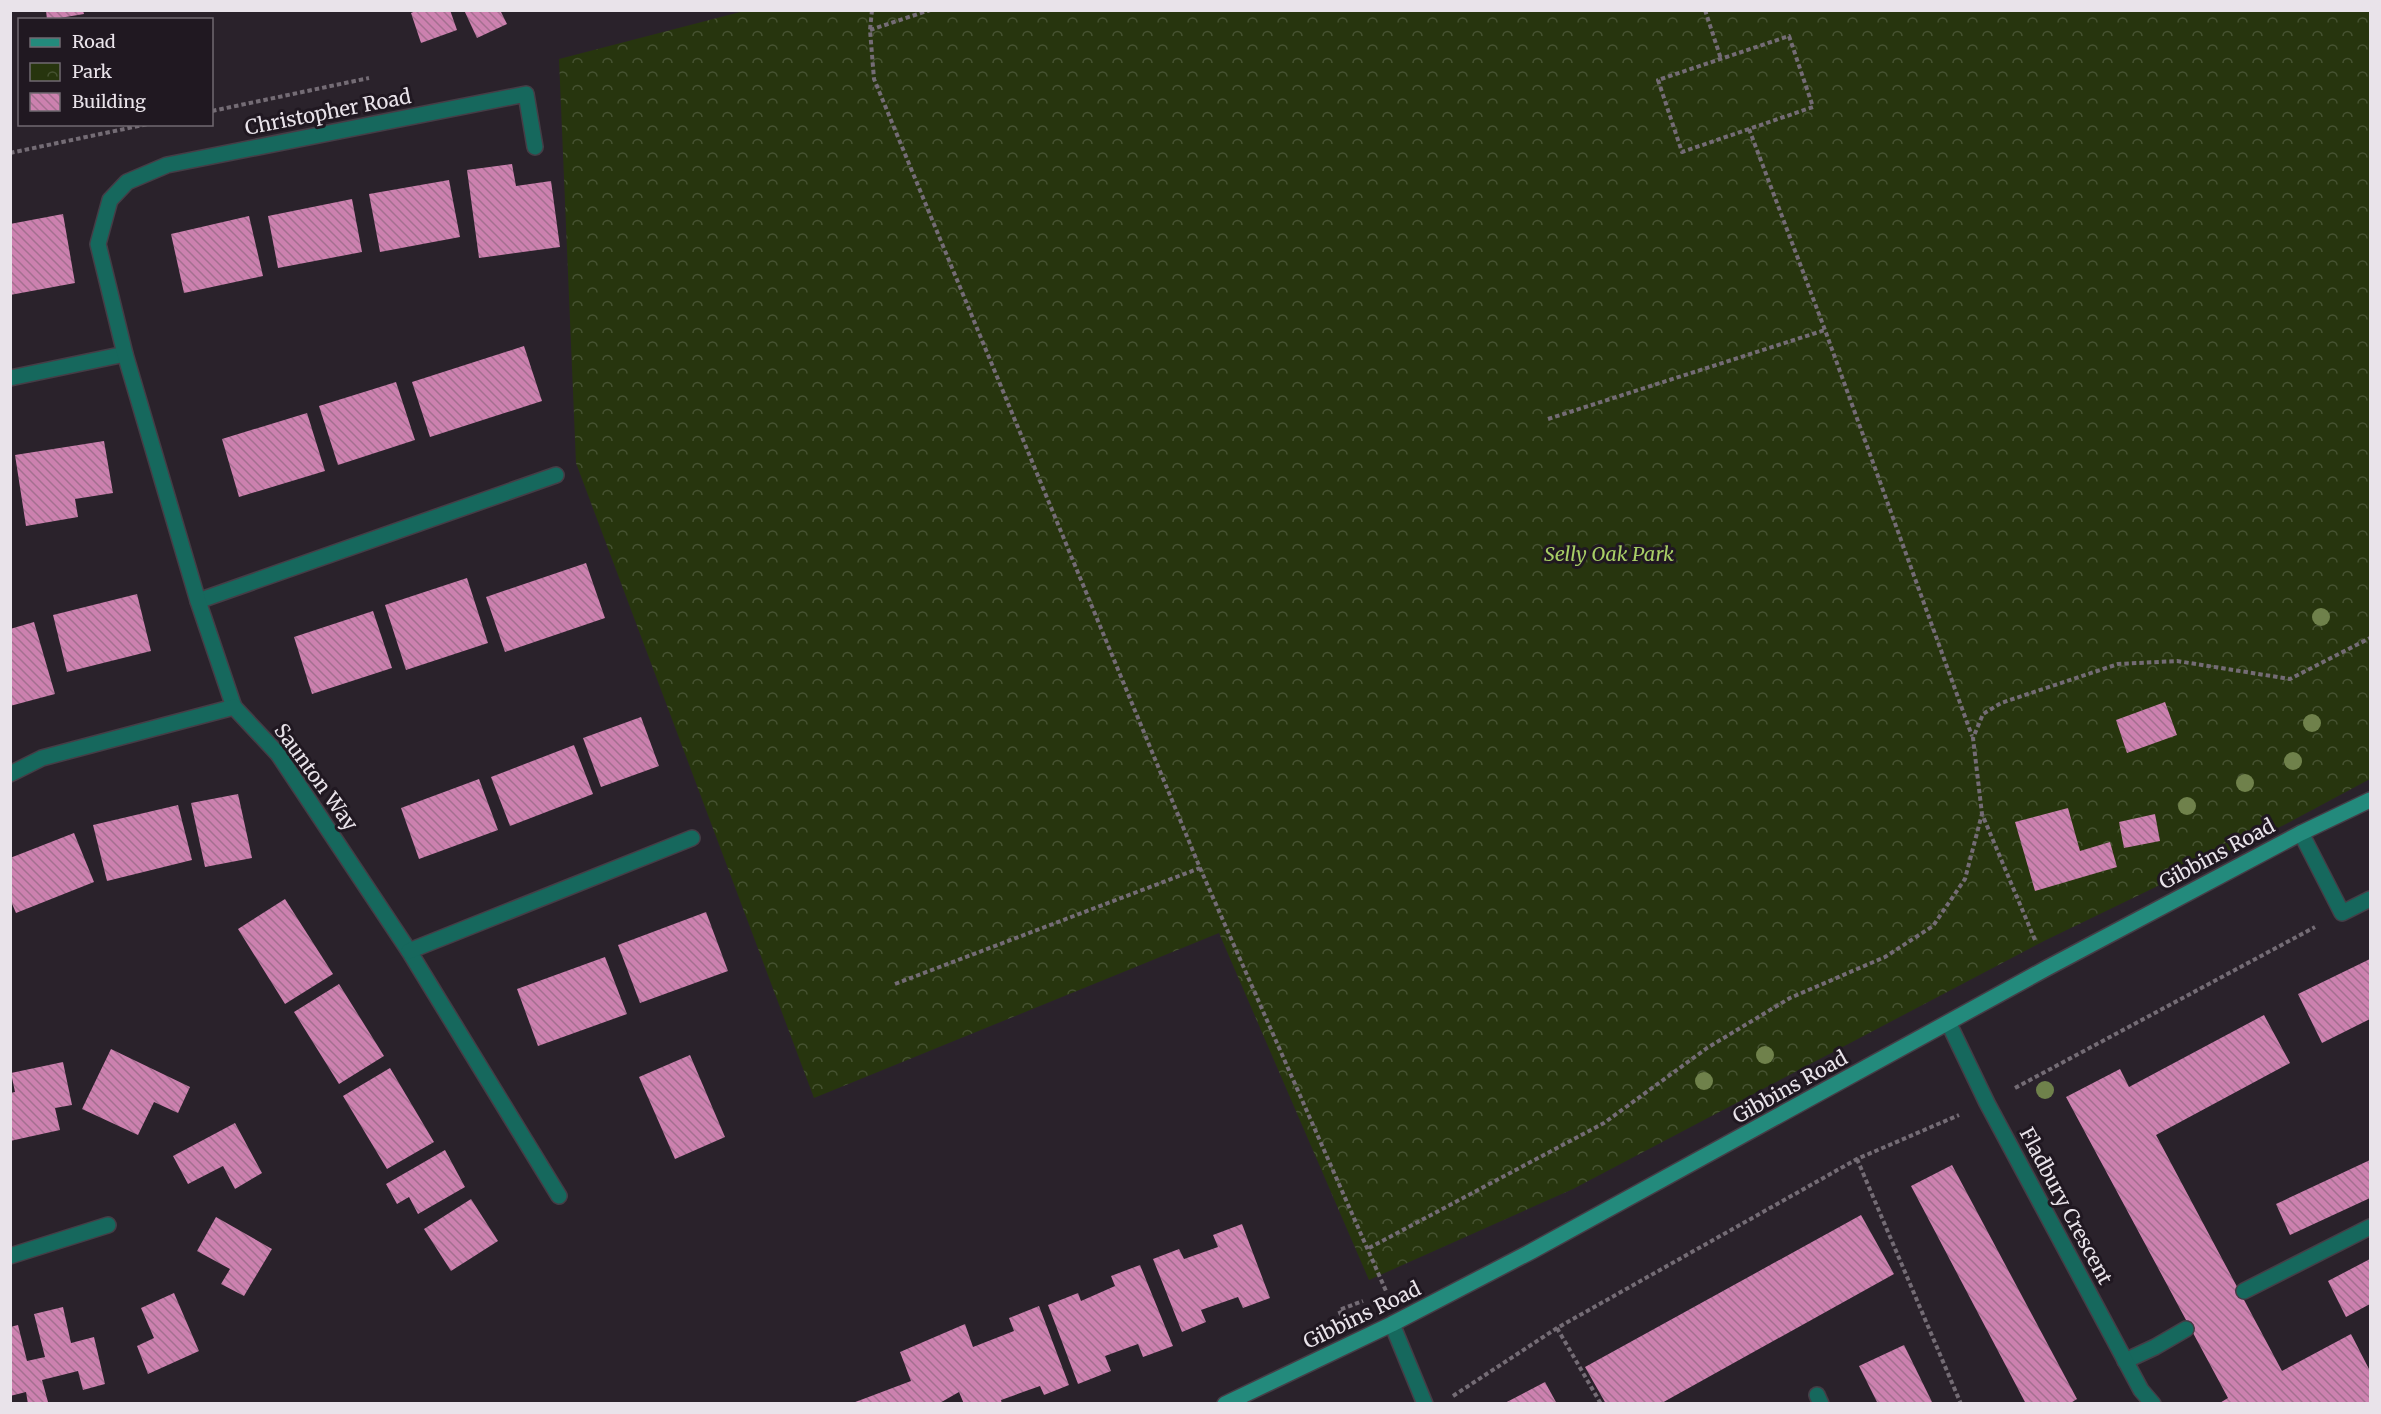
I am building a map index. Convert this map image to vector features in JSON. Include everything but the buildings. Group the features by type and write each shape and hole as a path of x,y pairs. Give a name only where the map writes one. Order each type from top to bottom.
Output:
{"street":[{"name":"Christopher Road","path":"234,707 198,601 124,354 98,244 110,200 127,182 167,165 526,94 536,147"},
{"path":"10,378 124,354"},
{"path":"198,601 556,475"},
{"path":"10,774 42,758 234,707"},
{"name":"Saunton Way","path":"234,707 278,754 409,951 559,1196"},
{"name":"Gibbins Road","path":"1225,1404 1356,1342 1532,1251 1949,1024 2047,968 2301,833 2370,800"},
{"path":"2301,833 2342,913 2370,899"},
{"path":"409,951 692,838"},
{"name":"Fladbury Crescent","path":"1949,1024 1987,1103 2125,1361 2141,1390 2152,1404"},
{"path":"10,1256 108,1224"},
{"path":"2244,1291 2370,1227"},
{"path":"1392,1324 1425,1404"},
{"path":"2125,1361 2186,1329"}],"path":[{"path":"872,10 870,30 874,79 1200,868 1369,1248 1386,1291 1377,1295"},
{"path":"870,30 930,10"},
{"path":"1705,10 1721,59"},
{"path":"1789,36 1813,107 1749,129 1682,152 1658,80 1789,36"},
{"path":"213,111 369,78"},
{"path":"10,153 138,126"},
{"path":"1749,129 1825,330 1973,738 1982,814 2047,968"},
{"path":"1548,419 1825,330"},
{"path":"1973,738 1983,714 2001,703 2118,664 2177,661 2290,679 2370,638"},
{"path":"1369,1248 1604,1123 1707,1048 1790,998 1885,957 1933,926 1965,879 1982,814"},
{"path":"895,984 1200,868"},
{"path":"1451,1397 1557,1328 1857,1159 1987,1103 2342,913"},
{"path":"1857,1159 1961,1404"},
{"path":"1356,1342 1339,1310 1367,1299"},
{"path":"1557,1328 1601,1404"}],"green space":[{"name":"Selly Oak Park","path":"748,10 2370,11 2370,779 2286,824 2044,941 1573,1189 1369,1280 1219,933 814,1098 576,463 559,59"}]}
